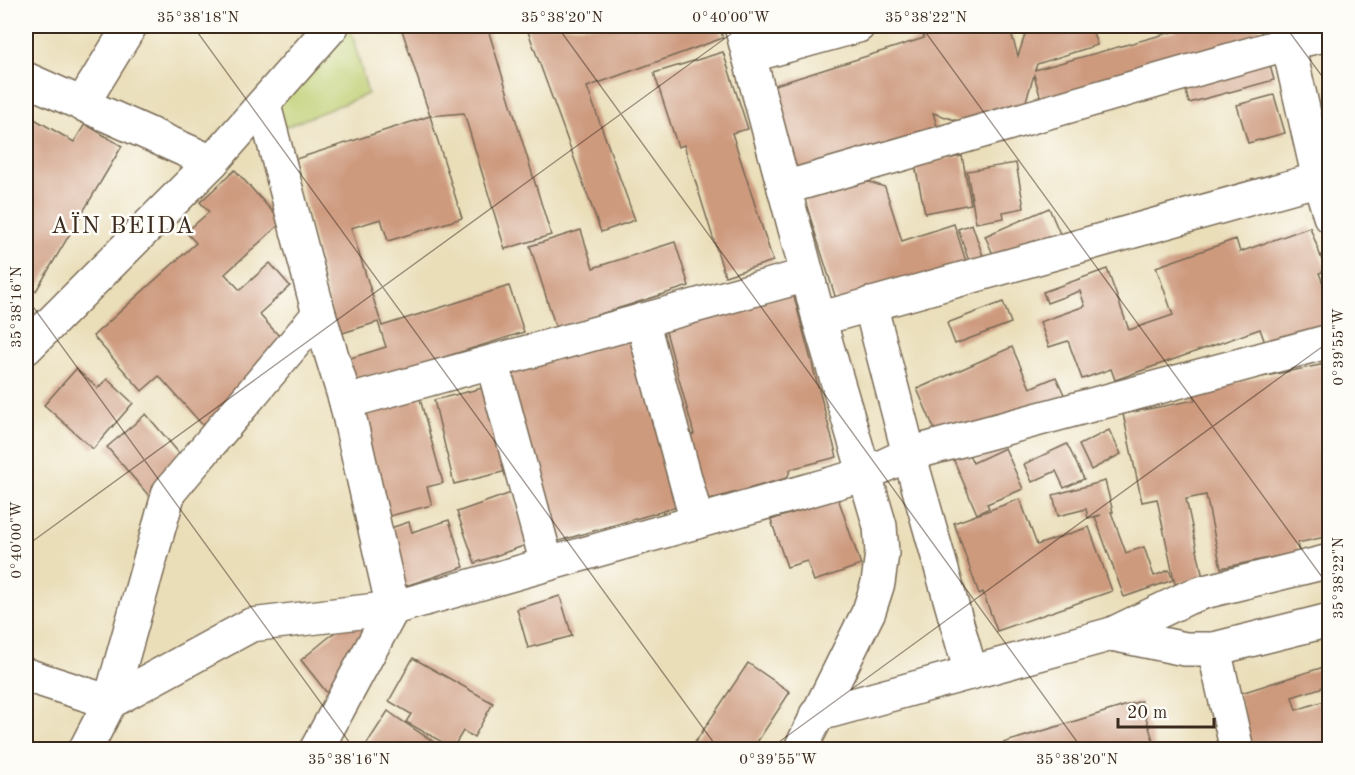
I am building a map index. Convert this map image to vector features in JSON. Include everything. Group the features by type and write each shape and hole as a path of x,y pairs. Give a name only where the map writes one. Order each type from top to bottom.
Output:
{"street":[{"path":"82,104 130,26"},
{"path":"26,348 212,162 332,26"},
{"path":"800,750 869,611 878,584 882,554 880,526 819,319 745,41 858,26"},
{"path":"784,188 1286,34 1329,34"},
{"path":"1286,34 1324,177 1329,216"},
{"path":"26,79 212,162"},
{"path":"264,105 319,314 346,402 393,608 316,750"},
{"path":"819,319 1324,177"},
{"path":"346,402 807,274"},
{"path":"870,304 909,454 971,673"},
{"path":"85,750 110,702 170,492 319,314"},
{"path":"642,320 697,522"},
{"path":"26,675 110,702 251,625 393,608 866,474 909,454 1329,341"},
{"path":"492,362 548,564"},
{"path":"816,715 1112,634 1204,592 1329,561"},
{"path":"1112,634 1185,649 1214,649 1329,620"},
{"path":"1214,649 1238,750"}],"green space":[{"path":"350,26 368,94 283,128 275,107"}],"building":[{"path":"416,26 487,26 551,235 505,249 464,113 430,116 402,30"},
{"path":"526,26 719,26 723,38 587,87 635,220 601,232"},
{"path":"920,26 1009,26 1018,56 1028,26 1091,26 1097,45 1037,64 1035,70 1176,31 1175,26 1259,26 1274,80 1189,103 1182,76 1045,113 1034,75 1014,139 933,113 942,142 836,172 885,187 902,241 954,224 971,277 842,318 769,87 924,38"},
{"path":"723,52 748,129 732,133 773,261 725,276 684,145 678,147 654,73"},
{"path":"1274,95 1285,133 1248,143 1237,105"},
{"path":"430,116 462,218 388,241 381,219 351,228 382,326 509,286 524,332 349,387 341,361 386,347 378,322 336,335 296,159"},
{"path":"31,117 74,142 85,124 122,146 36,291 26,285 26,127"},
{"path":"962,156 971,204 925,213 915,165"},
{"path":"1016,163 1024,208 1003,212 1004,218 976,223 967,171"},
{"path":"235,170 282,222 225,274 240,290 270,263 290,286 259,314 301,360 214,438 159,376 142,391 93,336 196,243 186,232 209,212 200,202"},
{"path":"1049,208 1069,255 1005,282 985,236"},
{"path":"972,224 988,271 974,276 958,229"},
{"path":"1310,227 1326,271 1319,273 1330,301 1330,335 1270,357 1260,329 1115,380 1111,369 1082,379 1068,341 1049,347 1040,322 1085,306 1080,291 1047,303 1043,292 1107,269 1129,330 1173,315 1156,267 1236,239 1240,252"},
{"path":"581,230 593,268 675,242 689,286 556,328 530,246"},
{"path":"793,293 837,457 791,469 787,478 700,502 683,437 694,434 665,328"},
{"path":"1003,302 1011,323 955,344 947,323"},
{"path":"634,334 684,505 555,542 506,371"},
{"path":"1012,347 1030,388 1056,377 1068,403 966,448 973,463 1005,448 1023,489 987,504 989,508 977,514 952,456 947,458 917,389"},
{"path":"1330,363 1330,536 1297,543 1299,552 1221,568 1206,495 1186,499 1203,578 1175,584 1157,499 1142,502 1123,414 1195,400 1193,391"},
{"path":"76,369 98,388 107,379 133,403 93,449 44,405"},
{"path":"491,386 511,470 454,484 434,400"},
{"path":"419,395 443,483 427,487 432,505 378,519 355,412"},
{"path":"146,414 195,472 156,504 107,447"},
{"path":"1109,430 1121,454 1091,470 1079,445"},
{"path":"1067,444 1084,479 1064,488 1056,471 1032,482 1024,464"},
{"path":"1105,481 1113,512 1111,512 1126,553 1144,547 1154,576 1169,570 1173,580 1124,597 1095,517 1101,515 1088,518 1086,509 1058,516 1053,495"},
{"path":"511,493 529,544 475,563 457,512"},
{"path":"838,498 861,565 814,581 807,561 787,567 771,520"},
{"path":"1020,499 1037,545 1089,527 1112,591 997,631 983,592 979,594 954,523"},
{"path":"449,520 464,567 399,588 381,531 409,522 412,532"},
{"path":"560,596 572,636 528,648 517,609"},
{"path":"356,615 373,637 331,698 301,660"},
{"path":"413,658 493,703 474,737 463,731 453,748 406,722 411,714 389,701"},
{"path":"748,663 790,692 752,750 690,750"},
{"path":"1330,665 1330,685 1292,697 1296,710 1330,699 1330,750 1251,750 1238,694"},
{"path":"1141,701 1156,750 983,750 983,749"},
{"path":"388,711 446,750 373,750 366,745"}],"district":[{"name":"AÏN BEIDA","path":"123,225"}]}
